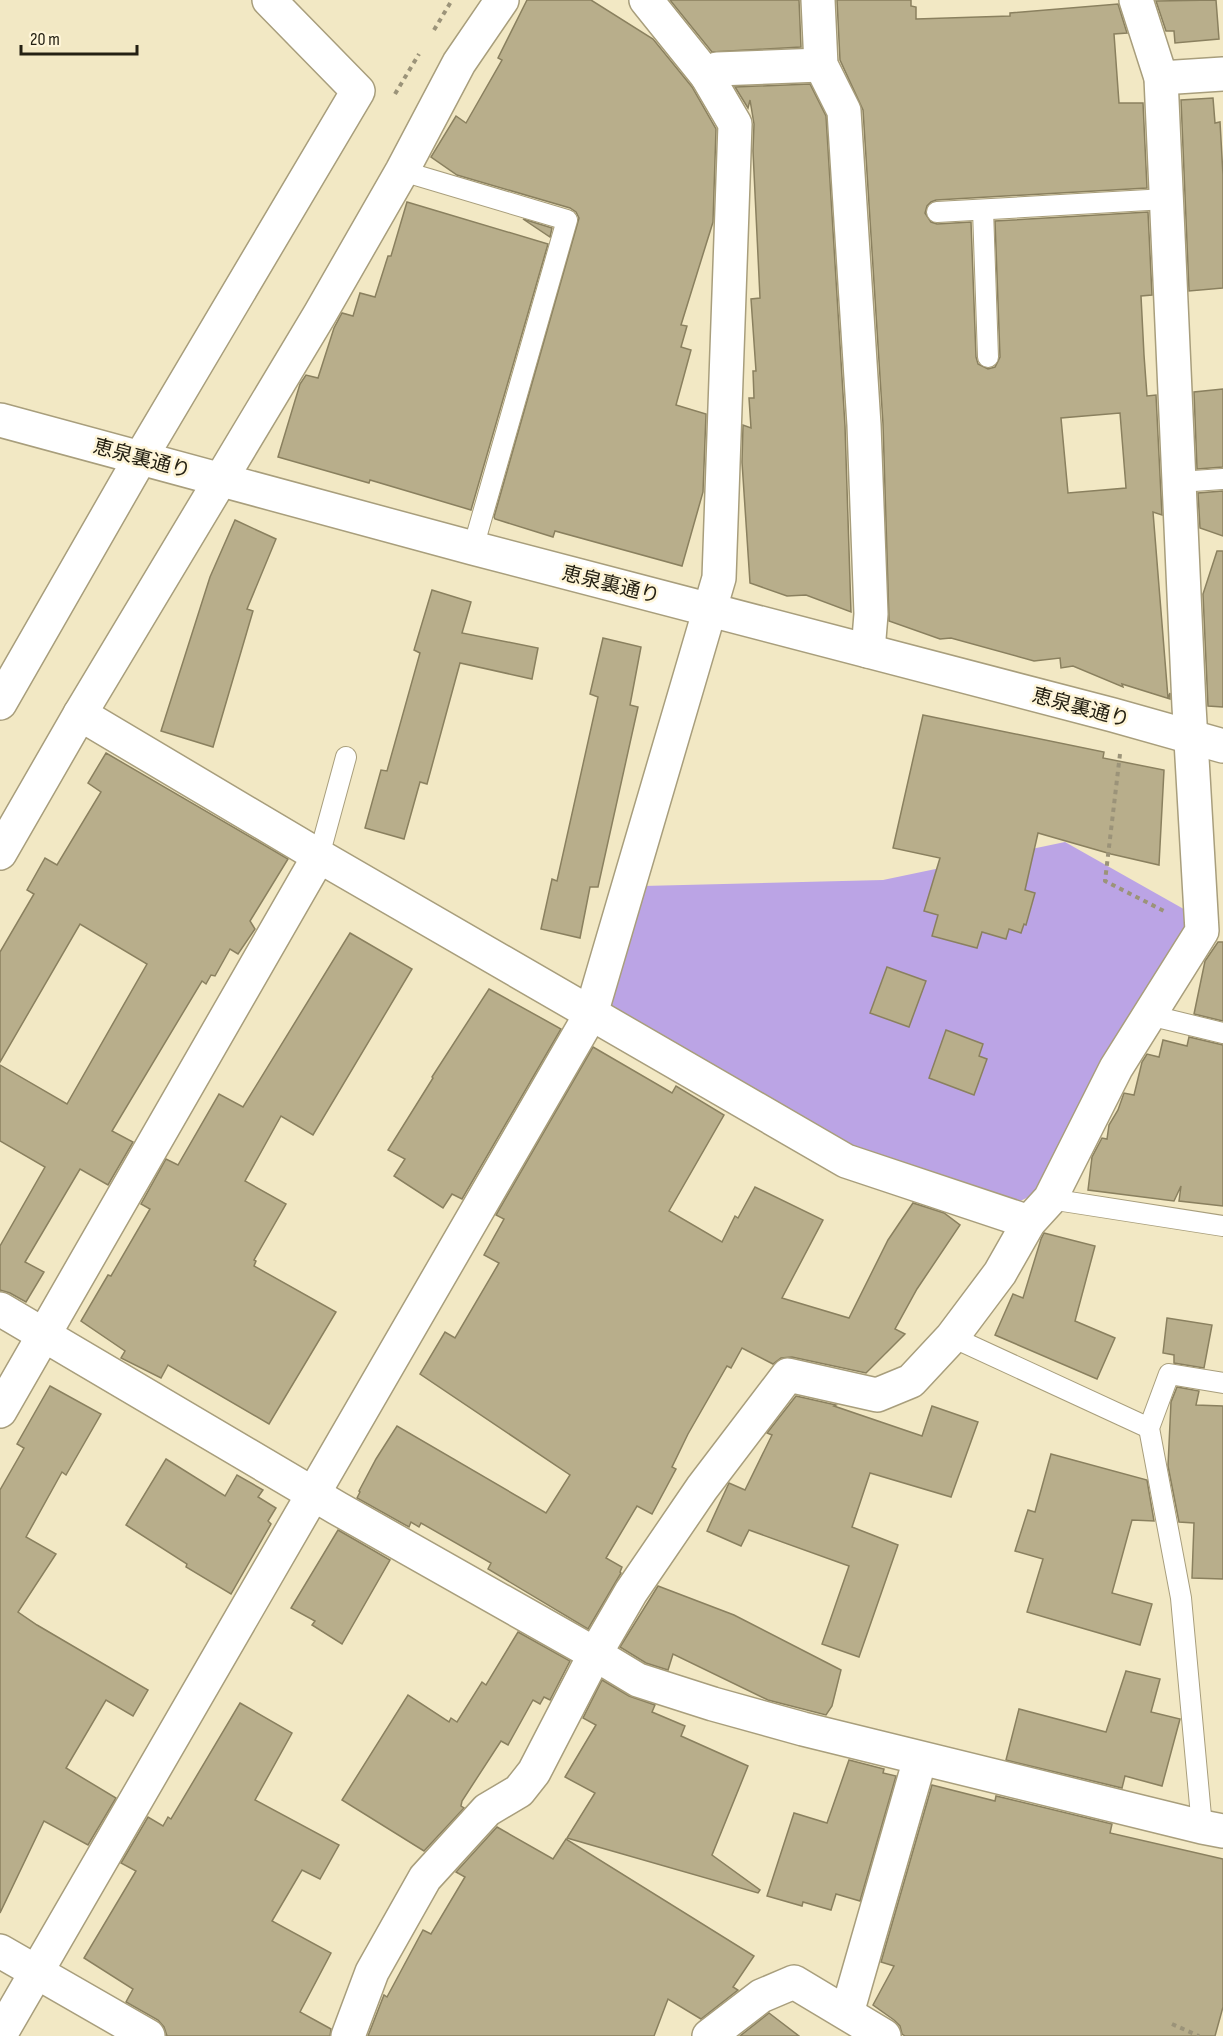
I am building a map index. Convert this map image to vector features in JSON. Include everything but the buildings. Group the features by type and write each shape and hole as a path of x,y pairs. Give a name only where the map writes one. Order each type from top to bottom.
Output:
{"street":[{"path":"0,703 141,457 358,91 269,0"},
{"path":"0,853 80,714 320,314 402,171 459,63 502,0"},
{"path":"0,2035 591,1014 719,578 735,124 706,76 646,0"},
{"path":"818,0 821,65 844,111 864,425 871,614 868,651"},
{"path":"348,2036 372,1972 424,1878 487,1810 519,1791 538,1763 595,1654 631,1592 702,1488 788,1375 877,1395 911,1381 952,1337 1000,1273 1040,1211 1116,1068 1149,1015 1212,932 1191,737 1161,78 1136,0"},
{"path":"706,76 717,69 821,65"},
{"path":"1161,78 1223,74"},
{"name":"恵泉裏通り","path":"0,420 473,548 1124,718 1223,746"},
{"path":"80,714 319,856 846,1161 1040,1211"},
{"path":"0,1412 319,856"},
{"path":"0,1309 314,1495 638,1680 781,1723 1212,1829"},
{"path":"847,2013 920,1759"},
{"path":"0,1951 148,2036"},
{"path":"709,2036 761,1996 794,1982 884,2036"}],"lane":[{"path":"402,171 567,220 473,548"},
{"path":"937,212 1166,199"},
{"path":"983,210 988,357"},
{"path":"1179,482 1223,479"},
{"path":"319,856 346,757"},
{"path":"1149,1015 1223,1033"},
{"path":"1040,1211 1223,1226"},
{"path":"952,1337 1149,1428"},
{"path":"1212,1829 1181,1598 1149,1428 1169,1374 1223,1383"}],"path":[{"path":"1124,718 1106,881 1212,932"},
{"path":"1172,2024 1199,2036"}],"shaded area":[{"path":"1065,842 1189,912 1181,945 1037,1193 1012,1205 833,1141 607,1009 643,886 883,880"}]}
